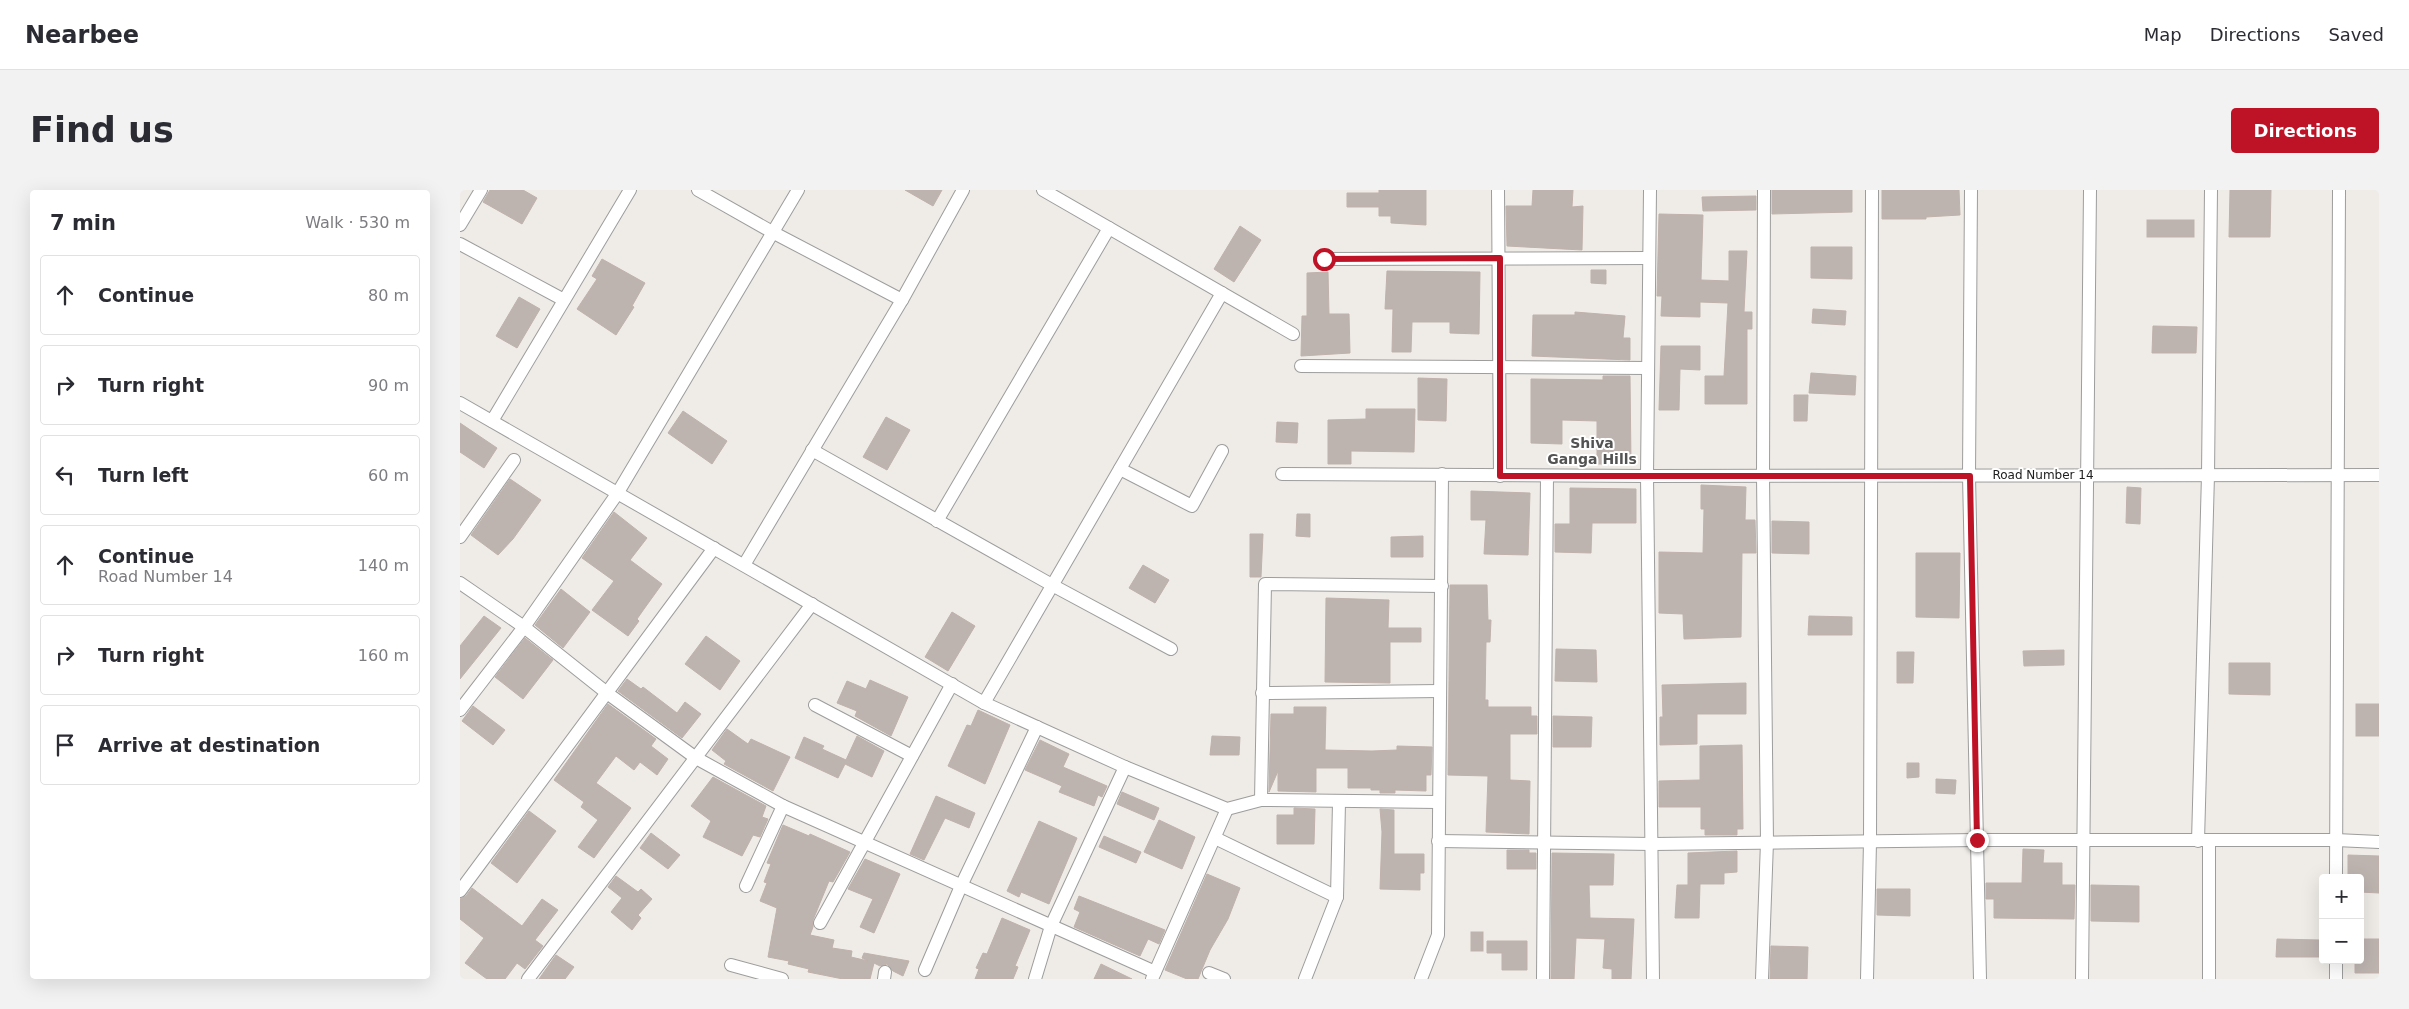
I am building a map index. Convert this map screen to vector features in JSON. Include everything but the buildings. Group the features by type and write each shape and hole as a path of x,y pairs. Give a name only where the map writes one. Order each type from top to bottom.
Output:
{"street":[{"path":"460,225 481,190"},
{"path":"492,421 630,190"},
{"path":"698,190 774,233 902,300"},
{"path":"460,710 524,627 617,494 798,190"},
{"path":"744,565 902,300 963,190"},
{"path":"1043,190 1293,334"},
{"path":"1498,190 1500,258 1500,476"},
{"path":"1650,190 1647,476 1653,844 1653,979"},
{"path":"1762,979 1767,842 1763,476 1764,190"},
{"path":"1867,979 1870,842 1872,190"},
{"path":"1971,190 1970,476 1980,979"},
{"path":"2082,979 2090,190"},
{"path":"2208,979 2204,841 2211,190"},
{"path":"2336,874 2339,190"},
{"path":"937,520 1109,228"},
{"path":"460,244 564,300"},
{"path":"1324,259 1649,258"},
{"path":"984,703 1222,293"},
{"path":"1301,366 1648,368"},
{"path":"460,403 984,703 1125,767 1227,810 1261,800 1438,802"},
{"path":"812,450 1052,585 1171,649"},
{"path":"1120,469 1192,506 1222,451"},
{"path":"460,537 514,460"},
{"name":"Road Number 14","path":"1282,474 1500,476 2379,475"},
{"path":"1421,979 1438,935 1442,474"},
{"path":"1543,979 1547,476"},
{"path":"460,891 510,820 608,693 714,548"},
{"path":"460,583 524,627 608,693 696,758 783,806 1051,926 1154,975 1227,810"},
{"path":"1261,800 1265,584 1442,586"},
{"path":"528,979 812,604"},
{"path":"820,924 863,841 952,684"},
{"path":"1262,693 1440,691"},
{"path":"815,705 912,756"},
{"path":"925,970 961,886 1037,727"},
{"path":"1035,979 1051,926 1125,767"},
{"path":"1305,979 1337,897 1339,802"},
{"path":"746,886 783,806"},
{"path":"1215,838 1337,897"},
{"path":"1438,841 1653,844 1977,840 2083,842 2336,840 2379,842"},
{"path":"2336,964 2336,979"},
{"path":"731,965 782,979"},
{"path":"1209,973 1224,979"}],"district":[{"name":"Shiva Ganga Hills","path":"1592,452"}],"route":[{"path":"1324,259 1500,258 1500,476 1970,476 1977,840"}]}
